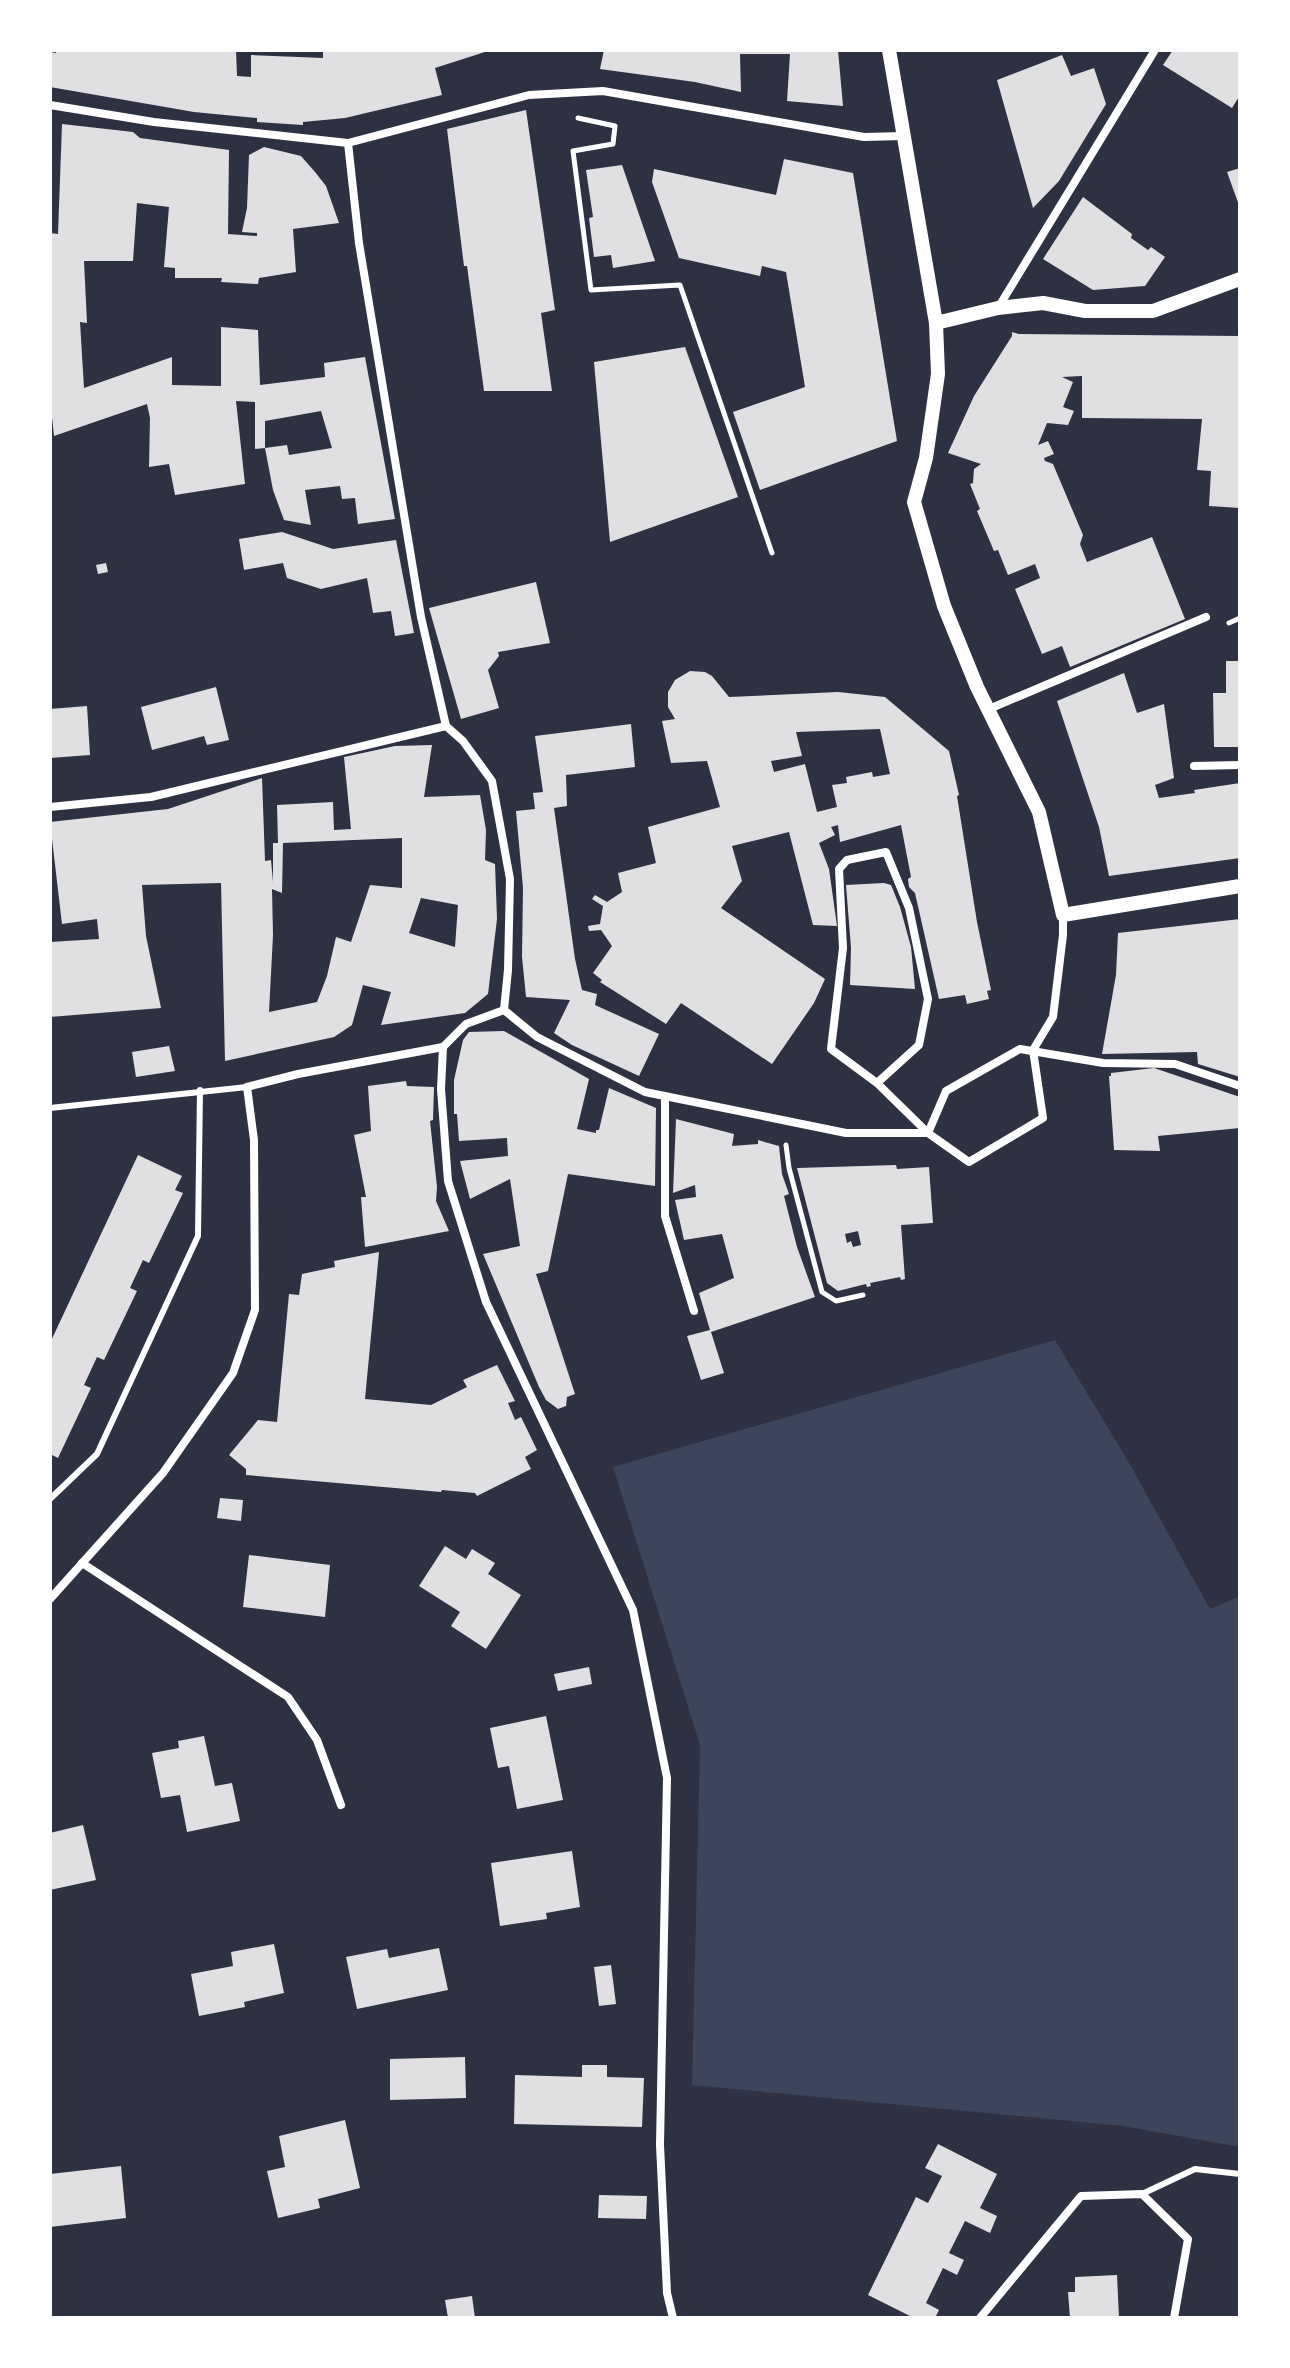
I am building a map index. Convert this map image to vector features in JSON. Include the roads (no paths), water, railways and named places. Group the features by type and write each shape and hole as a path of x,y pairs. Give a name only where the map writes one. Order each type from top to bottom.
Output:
{"street":[{"path":"877,1083 919,1045 928,999 909,908 886,852 847,860 839,869 843,948 831,1049 877,1083 928,1133 969,1162 1043,1118 1033,1050 1053,1017 1063,935 1063,915 1039,812 944,606 914,502 926,458 938,374 936,323 889,50"},
{"path":"998,308 1155,50"},
{"path":"50,105 154,122 348,143 529,95 603,91 864,137 903,136"},
{"path":"348,143 359,243 421,617 446,726 463,741 492,781 510,879 504,1010"},
{"path":"936,323 998,308 1043,303 1085,311 1153,311 1240,279"},
{"path":"989,709 1206,617"},
{"path":"50,807 151,797 446,726"},
{"path":"1194,766 1240,765"},
{"path":"1063,915 1240,886"},
{"path":"50,1599 163,1473 233,1373 255,1310 254,1140 247,1087 298,1074 443,1047 466,1024 504,1010"},
{"path":"504,1010 537,1037 645,1092 846,1133 928,1133"},
{"path":"443,1047 441,1089 448,1181 486,1302 633,1610 667,1778 660,2145 667,2293 673,2318"},
{"path":"928,1133 946,1091 1020,1049 1103,1063 1175,1064 1240,1086"},
{"path":"665,1097 665,1216 694,1311"},
{"path":"82,1563 288,1697 317,1740 341,1805"},
{"path":"980,2318 1081,2196 1142,2194 1188,2239 1174,2318"}],"lane":[{"path":"50,1108 247,1087"},
{"path":"50,1499 97,1454 198,1236 200,1090"},
{"path":"1142,2194 1195,2169 1240,2174"}]}
